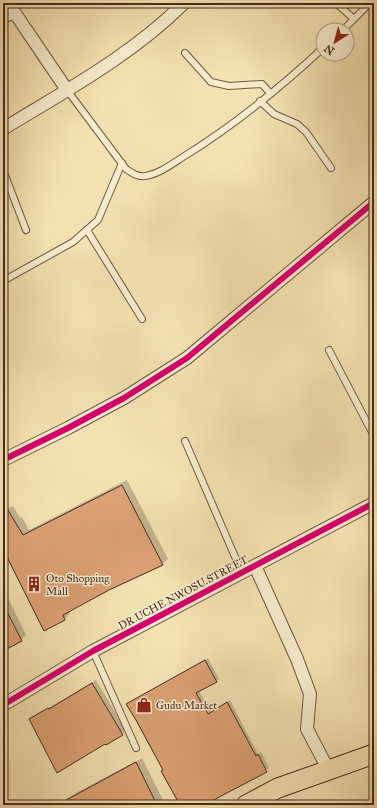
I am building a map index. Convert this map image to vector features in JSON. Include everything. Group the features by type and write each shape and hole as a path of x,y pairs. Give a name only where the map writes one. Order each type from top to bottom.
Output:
{"main road":[{"path":"246,805 278,788 328,769 374,754"}],"street":[{"path":"8,3 67,90"},
{"path":"3,129 90,76 164,23 184,3"},
{"path":"3,460 124,398 187,358 374,202"},
{"name":"DR UCHE NWOSU STREET","path":"3,705 93,651 374,503"},
{"path":"255,566 297,659 310,694 308,729 328,769"}],"lane":[{"path":"336,3 354,19"},
{"path":"351,22 370,3"},
{"path":"3,20 16,15"},
{"path":"186,53 211,82 229,86 262,84 270,93"},
{"path":"67,90 122,163 132,174 138,176 156,173 215,136 270,93 315,55"},
{"path":"260,101 274,114 297,124 306,132 331,168"},
{"path":"3,281 73,242 98,220 122,163"},
{"path":"3,170 26,230"},
{"path":"87,230 142,319"},
{"path":"329,350 374,436"},
{"path":"185,441 242,573"},
{"path":"93,651 136,748"},
{"path":"374,716 374,732"}],"building":[{"path":"122,485 163,565 109,590 63,615 65,620 44,631 3,549 3,502 23,535"},
{"path":"3,604 22,641 3,651"},
{"path":"205,660 217,682 196,693 208,714 227,702 256,756 258,754 267,772 204,805 180,805 161,771 163,770 126,704"},
{"path":"92,683 123,735 57,773 29,719 48,708 49,709"},
{"path":"136,762 157,805 57,805"}],"cycle path":[{"path":"3,460 124,398 187,358 374,202"},
{"path":"3,705 93,651 374,503"}],"place":[{"name":"Oto Shopping Mall","path":"34,584"},
{"name":"Gudu Market","path":"144,705"}]}
